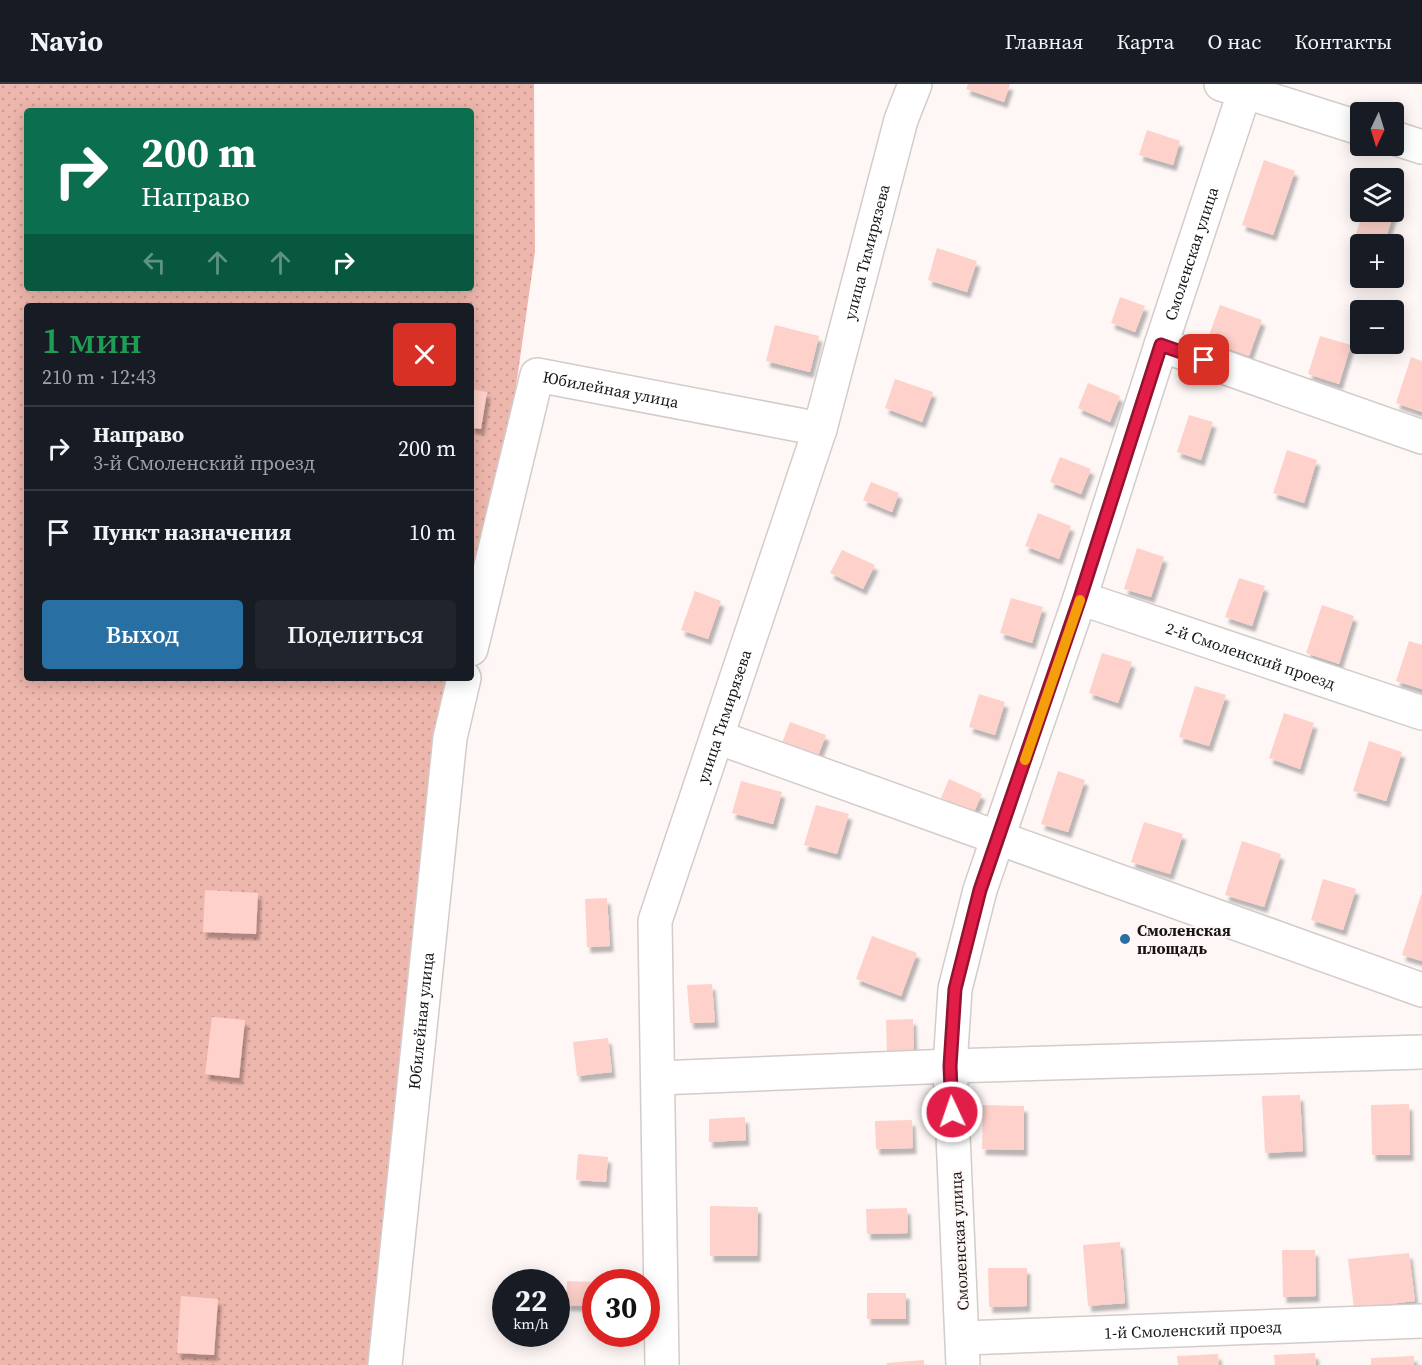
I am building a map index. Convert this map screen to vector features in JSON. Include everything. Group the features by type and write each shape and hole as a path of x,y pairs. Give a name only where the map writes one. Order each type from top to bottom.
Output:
{"street":[{"name":"улица Тимирязева","path":"662,1365 655,921 820,429 901,120 915,84"},
{"path":"1237,87 1350,125"},
{"name":"Смоленская улица","path":"963,1352 950,1066 955,989 980,890 1080,598 1161,345 1237,87"},
{"path":"1404,141 1422,147"},
{"path":"1161,345 1422,437"},
{"name":"Юбилейная улица","path":"474,637 537,375 820,429"},
{"name":"2-й Смоленский проезд","path":"1080,598 1422,713"},
{"name":"Юбилейная улица","path":"385,1365 450,738 463,681"},
{"path":"717,737 1422,990"},
{"path":"658,1078 950,1066 1422,1052"},
{"name":"1-й Смоленский проезд","path":"963,1352 1422,1321"}],"shaded area":[{"path":"0,84 534,84 535,252 378,1365 0,1365"}],"building":[{"path":"968,84 1010,84 1004,102 966,89"},
{"path":"1147,130 1180,141 1173,165 1139,155"},
{"path":"1264,160 1295,171 1273,235 1242,225"},
{"path":"1360,222 1391,222 1387,234 1356,234"},
{"path":"937,248 977,261 967,292 928,280"},
{"path":"1120,297 1145,306 1135,332 1111,323"},
{"path":"1220,305 1262,320 1249,356 1207,341"},
{"path":"775,325 819,336 810,372 766,361"},
{"path":"1320,336 1350,345 1339,384 1308,374"},
{"path":"1411,357 1422,361 1422,412 1396,403"},
{"path":"895,379 933,392 922,422 885,408"},
{"path":"1088,383 1120,396 1110,422 1078,408"},
{"path":"474,390 487,392 481,429 474,428"},
{"path":"1189,415 1213,422 1201,460 1177,452"},
{"path":"1287,450 1317,460 1304,503 1273,493"},
{"path":"1060,457 1091,469 1081,494 1050,482"},
{"path":"871,482 899,493 892,512 863,500"},
{"path":"1038,513 1071,526 1059,559 1025,546"},
{"path":"1137,548 1164,557 1151,597 1124,589"},
{"path":"842,550 875,565 863,589 830,573"},
{"path":"1239,578 1265,586 1252,626 1225,617"},
{"path":"695,591 721,601 708,639 681,630"},
{"path":"1011,598 1043,607 1032,643 1000,633"},
{"path":"1322,605 1354,616 1339,664 1306,653"},
{"path":"1409,641 1422,645 1422,689 1396,681"},
{"path":"1102,653 1132,662 1118,703 1089,693"},
{"path":"1195,686 1226,695 1209,746 1179,737"},
{"path":"979,694 1005,702 995,735 969,727"},
{"path":"1284,713 1314,723 1300,769 1269,758"},
{"path":"790,722 826,735 818,756 782,743"},
{"path":"1369,741 1402,752 1386,801 1353,791"},
{"path":"1058,771 1085,780 1068,832 1041,824"},
{"path":"949,779 982,794 974,812 941,798"},
{"path":"741,781 782,792 773,824 732,813"},
{"path":"816,805 849,814 837,854 804,845"},
{"path":"1144,822 1183,834 1170,874 1131,862"},
{"path":"1242,841 1281,854 1264,907 1225,895"},
{"path":"1323,879 1356,889 1343,930 1311,920"},
{"path":"205,890 258,893 256,934 203,932"},
{"path":"1422,895 1422,961 1402,955"},
{"path":"607,898 610,946 587,947 585,899"},
{"path":"872,936 917,953 901,996 856,979"},
{"path":"712,984 715,1022 690,1023 687,985"},
{"path":"212,1017 245,1020 239,1078 205,1074"},
{"path":"913,1019 914,1053 887,1053 886,1020"},
{"path":"608,1038 612,1072 577,1076 573,1042"},
{"path":"1300,1095 1303,1151 1265,1153 1262,1096"},
{"path":"1409,1104 1410,1155 1372,1155 1371,1105"},
{"path":"983,1105 1024,1106 1024,1150 982,1149"},
{"path":"745,1117 746,1140 709,1142 709,1119"},
{"path":"912,1120 913,1148 876,1149 875,1121"},
{"path":"578,1154 608,1157 606,1182 576,1180"},
{"path":"710,1206 758,1207 757,1256 710,1256"},
{"path":"907,1208 908,1233 867,1234 866,1209"},
{"path":"1120,1242 1125,1303 1088,1306 1083,1245"},
{"path":"1282,1250 1315,1250 1316,1296 1283,1297"},
{"path":"1409,1253 1415,1301 1354,1308 1348,1259"},
{"path":"988,1268 1027,1268 1027,1306 989,1307"},
{"path":"570,1281 582,1282 582,1306 570,1305"},
{"path":"867,1293 906,1293 906,1319 867,1319"},
{"path":"181,1296 218,1299 214,1355 177,1353"},
{"path":"1315,1353 1316,1365 1275,1365 1274,1355"},
{"path":"1218,1354 1219,1365 1178,1365 1177,1356"},
{"path":"1414,1356 1414,1365 1371,1365 1371,1358"},
{"path":"924,1360 924,1365 887,1365 887,1363"}],"slow traffic":[{"path":"1025,760 1080,600"}],"place":[{"name":"Смоленская площадь","path":"1125,939"}],"route":[{"path":"952,1112 950,1066 955,989 980,890 1080,598 1161,345 1204,360"}]}
